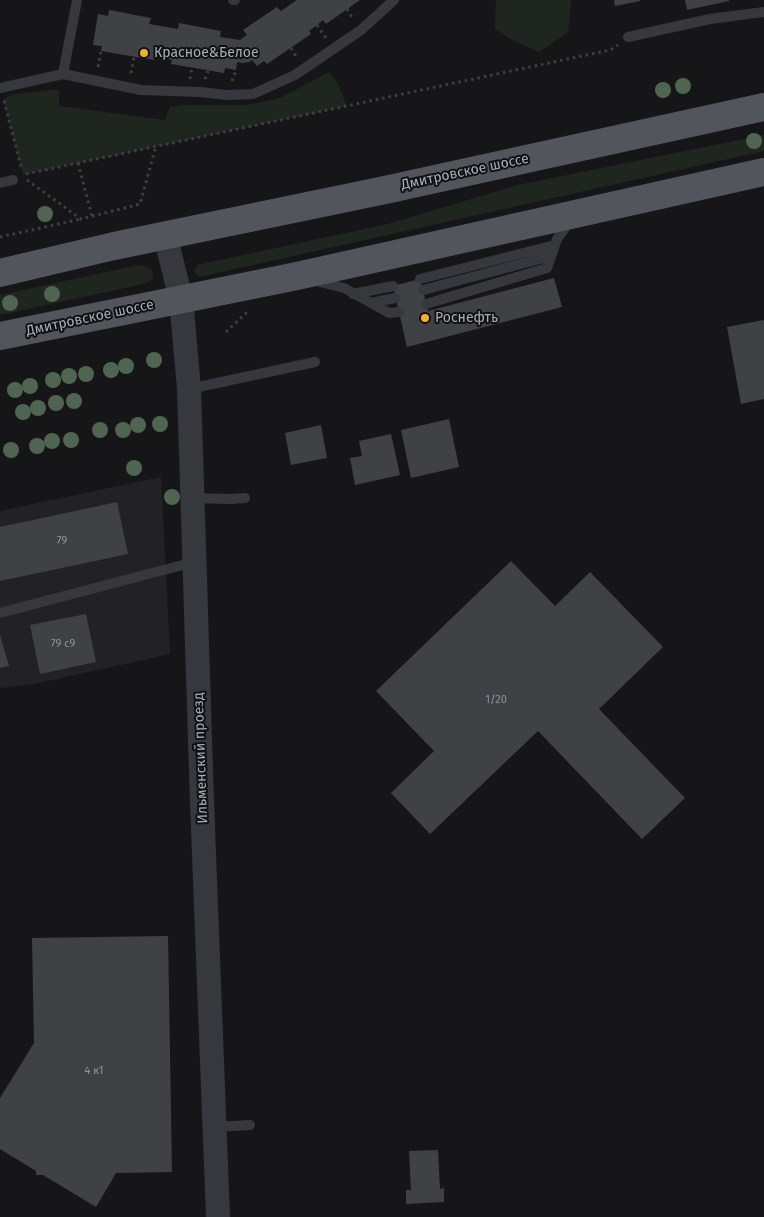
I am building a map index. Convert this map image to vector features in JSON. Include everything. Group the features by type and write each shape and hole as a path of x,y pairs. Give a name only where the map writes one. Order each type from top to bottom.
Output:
{"main road":[{"name":"Дмитровское шоссе","path":"0,273 166,235 384,190 764,106"},
{"name":"Дмитровское шоссе","path":"0,336 297,276 764,172"}],"street":[{"path":"166,235 180,299"},
{"name":"Ильменский проезд","path":"180,299 189,389 202,812 218,1217"}],"lane":[{"path":"63,74 77,0"},
{"path":"0,88 63,74 140,90 227,95 253,94 294,75 361,30 394,0"},
{"path":"628,37 710,19 764,12"},
{"path":"0,183 13,180"},
{"path":"426,304 547,268 558,239 576,214"},
{"path":"420,279 555,245"},
{"path":"423,290 551,256"},
{"path":"297,276 344,288 389,313 399,312"},
{"path":"353,294 393,286"},
{"path":"371,303 396,298"},
{"path":"189,389 315,362"},
{"path":"192,498 245,498"},
{"path":"0,613 194,562"},
{"path":"215,1127 250,1125"}],"path":[{"path":"81,219 20,176 610,50 628,37"},
{"path":"0,88 24,175"},
{"path":"0,237 140,204 156,146"},
{"path":"78,163 92,216"},
{"path":"226,332 252,307"}],"shaded area":[{"path":"496,0 571,0 568,32 539,52 512,40 495,28"},
{"path":"329,72 338,84 347,106 23,175 3,99 14,94 59,90 59,106 165,120 170,107 181,105 247,105 280,98"},
{"path":"764,135 764,151 199,277 194,272 197,265 388,224 518,185"},
{"path":"139,265 152,270 153,276 148,283 0,315 0,295"},
{"path":"161,477 170,654 34,684 0,688 0,511"}],"building":[{"path":"297,0 360,0 326,24 323,20 309,31 311,34 267,64 264,61 257,66 252,60 243,63 237,62 236,70 225,68 224,73 171,64 172,60 155,56 154,60 101,51 102,46 93,45 98,14 108,16 109,10 151,18 149,24 178,29 179,23 221,31 220,37 240,40 247,35 243,30 277,7 281,11"},
{"path":"614,0 640,0 640,1 615,6"},
{"path":"685,0 729,0 729,1 687,10"},
{"path":"554,278 562,307 407,347 393,286 420,279 428,311"},
{"path":"764,320 764,399 741,404 727,327"},
{"path":"449,419 459,467 411,478 401,430"},
{"path":"321,425 327,458 291,465 285,433"},
{"path":"391,434 400,475 355,485 350,458 362,456 359,441"},
{"path":"117,502 128,554 0,581 0,527"},
{"path":"511,561 555,606 590,572 663,647 599,709 685,798 642,839 538,731 430,834 391,793 434,751 376,691"},
{"path":"86,614 96,662 40,674 30,625"},
{"path":"0,635 9,666 0,668"},
{"path":"168,936 172,1172 116,1173 96,1207 43,1175 36,1175 36,1171 0,1149 0,1098 34,1043 32,938"},
{"path":"438,1150 440,1189 444,1188 444,1202 406,1204 406,1190 411,1190 409,1151"}],"place":[{"name":"Красное&Белое","path":"144,53"},
{"name":"Роснефть","path":"425,318"}]}
